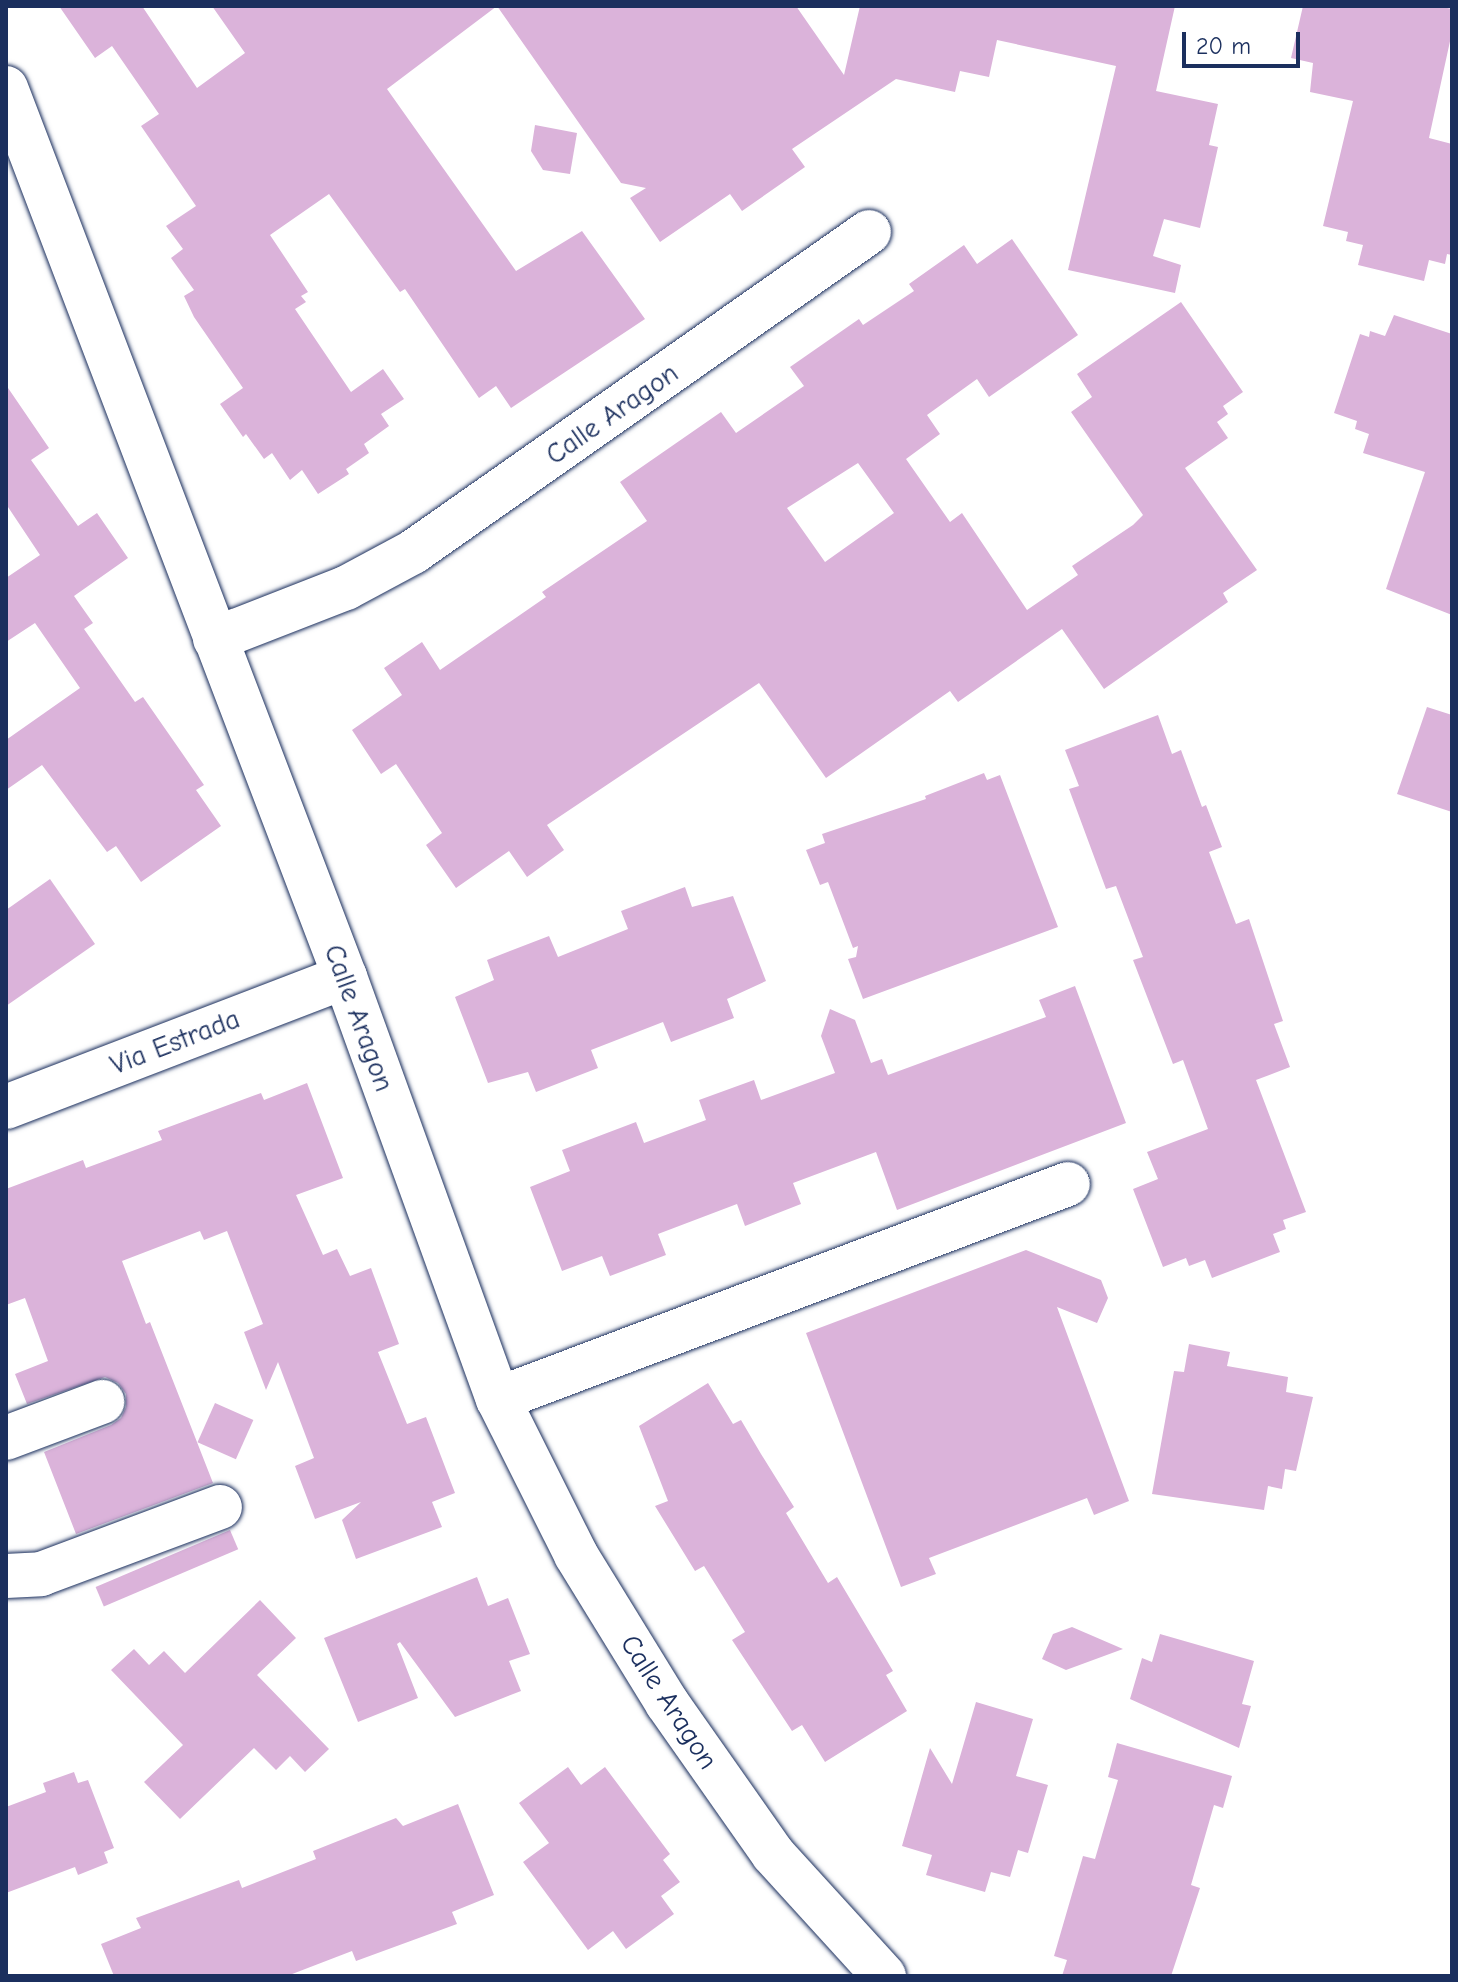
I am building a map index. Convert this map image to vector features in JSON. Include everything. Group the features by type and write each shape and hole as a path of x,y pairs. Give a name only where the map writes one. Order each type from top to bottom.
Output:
{"street":[{"name":"Calle Aragon","path":"6,88 345,977 498,1399 576,1555 667,1703 773,1854 884,1976"},
{"name":"Calle Aragon","path":"215,639 346,588 413,552 869,232"},
{"name":"Via Estrada","path":"6,1107 345,977"},
{"path":"498,1399 1068,1184"},
{"path":"6,1438 102,1402"},
{"path":"6,1576 41,1574 220,1507"}],"building":[{"path":"59,6 142,6 197,88 245,53 212,6 497,6 387,89 516,271 582,231 645,319 511,408 496,386 479,398 405,289 400,292 329,194 270,235 308,292 301,296 306,302 295,309 351,392 383,369 404,399 381,414 389,426 364,444 369,453 346,469 349,474 318,494 302,470 290,480 272,453 264,459 246,434 243,437 220,404 243,388 194,317 184,296 194,290 171,258 183,249 166,226 196,206 141,126 159,114 112,46 95,58"},
{"path":"497,6 796,6 844,75 860,6 1175,6 1156,91 1218,104 1209,145 1218,147 1200,228 1164,219 1153,256 1181,265 1175,293 1068,270 1116,66 997,40 989,77 960,71 955,92 896,79 792,149 805,167 742,211 730,194 660,242 630,198 646,188 621,183"},
{"path":"1303,6 1437,6 1452,9 1452,32 1429,138 1452,144 1452,255 1447,254 1445,264 1429,260 1424,281 1358,265 1363,245 1346,241 1348,232 1323,226 1353,101 1310,92 1313,63 1291,58"},
{"path":"535,125 577,133 570,174 543,170 531,151"},
{"path":"1012,239 1078,335 989,397 977,379 927,415 940,434 906,459 950,522 962,513 1027,610 1078,575 1072,566 1143,515 1071,412 1092,397 1077,374 1181,302 1243,392 1223,406 1228,414 1217,422 1228,438 1185,468 1257,570 1223,593 1228,602 1104,689 1062,629 958,702 950,691 826,778 759,683 547,825 564,850 527,877 509,851 456,888 426,845 442,833 396,764 381,774 352,730 402,695 384,668 422,642 440,670 546,597 542,592 647,521 620,482 721,412 736,433 804,386 790,367 859,319 863,325 914,291 909,284 964,245 977,264","holes":["858,463 894,513 825,562 787,508"]},
{"path":"1394,315 1452,334 1452,615 1386,589 1425,472 1363,453 1369,434 1355,429 1357,421 1334,413 1360,334 1369,337 1370,331 1385,336"},
{"path":"6,385 49,448 31,460 78,526 97,513 128,558 74,596 93,623 84,629 135,702 143,697 182,753 204,785 196,790 221,826 141,882 116,846 107,852 42,765 6,790 6,740 80,688 35,623 6,642 6,578 40,555 6,504"},
{"path":"1427,707 1452,715 1452,812 1397,794"},
{"path":"1158,715 1172,754 1181,750 1202,807 1206,805 1222,847 1209,852 1236,924 1249,919 1283,1021 1274,1024 1290,1067 1256,1080 1306,1212 1283,1220 1286,1229 1273,1234 1280,1252 1212,1278 1205,1260 1189,1266 1186,1258 1163,1267 1133,1189 1158,1179 1147,1152 1208,1129 1183,1060 1173,1064 1133,960 1143,957 1116,886 1106,889 1069,789 1079,786 1065,750"},
{"path":"984,773 987,780 1000,775 1058,927 863,999 848,959 856,957 858,946 853,948 828,882 820,885 806,850 825,843 822,834 926,799 925,796"},
{"path":"50,879 95,944 6,1006 6,910"},
{"path":"685,887 692,907 733,896 766,981 727,999 734,1018 671,1042 663,1022 591,1050 598,1068 536,1092 528,1072 488,1083 455,997 494,980 487,960 549,936 558,957 628,929 621,911"},
{"path":"1075,986 1126,1123 897,1210 876,1152 793,1183 801,1204 745,1226 737,1204 658,1234 666,1255 610,1276 602,1256 562,1271 530,1187 570,1171 562,1150 636,1122 644,1143 706,1120 699,1100 754,1080 761,1100 835,1073 821,1036 830,1009 855,1020 871,1063 882,1059 888,1075 1046,1017 1039,1000"},
{"path":"307,1083 343,1178 296,1195 323,1255 337,1249 350,1276 371,1268 399,1344 378,1352 407,1424 426,1417 455,1493 432,1502 442,1527 356,1559 342,1520 361,1502 315,1519 295,1466 314,1458 278,1362 266,1390 244,1332 263,1324 227,1231 204,1240 200,1231 122,1261 146,1324 150,1322 213,1483 76,1534 44,1452 121,1418 126,1407 126,1394 118,1383 105,1377 27,1404 15,1374 48,1361 25,1298 6,1305 6,1189 83,1160 86,1168 162,1140 158,1131 261,1093 264,1100"},
{"path":"1026,1250 1101,1280 1108,1298 1097,1323 1057,1307 1129,1501 1094,1515 1087,1498 929,1558 936,1574 901,1587 806,1333"},
{"path":"1189,1344 1230,1352 1227,1366 1288,1377 1286,1392 1313,1397 1296,1471 1285,1469 1282,1489 1268,1486 1264,1510 1152,1494 1174,1371 1184,1372"},
{"path":"708,1383 733,1424 741,1420 794,1507 786,1513 828,1583 837,1577 893,1671 886,1675 907,1711 825,1762 802,1725 792,1731 732,1640 745,1632 704,1566 695,1571 655,1506 668,1501 639,1426"},
{"path":"215,1403 253,1420 236,1459 198,1442"},
{"path":"230,1530 238,1549 104,1606 96,1587"},
{"path":"477,1577 488,1606 508,1598 530,1654 509,1661 521,1691 455,1717 400,1642 397,1644 418,1698 358,1722 324,1638"},
{"path":"260,1600 296,1638 257,1675 329,1749 305,1772 290,1756 276,1770 254,1748 180,1819 144,1782 183,1745 111,1670 134,1649 149,1665 164,1651 185,1673"},
{"path":"1072,1627 1123,1649 1066,1670 1042,1659 1053,1634"},
{"path":"1160,1634 1254,1661 1242,1704 1251,1706 1239,1748 1130,1699 1142,1658 1152,1662"},
{"path":"976,1702 1033,1719 1016,1776 1048,1785 1028,1853 1018,1850 1010,1877 991,1872 985,1892 926,1875 932,1855 902,1846 930,1748 952,1784"},
{"path":"1117,1743 1232,1776 1223,1808 1214,1805 1191,1885 1200,1888 1171,1976 1062,1976 1067,1960 1054,1956 1083,1856 1095,1859 1118,1780 1108,1777"},
{"path":"568,1767 581,1785 605,1767 670,1854 663,1860 680,1882 661,1896 674,1914 626,1949 613,1931 588,1950 523,1862 549,1843 519,1803"},
{"path":"74,1772 78,1783 88,1780 114,1848 104,1852 108,1863 78,1875 75,1867 6,1893 6,1807 46,1792 43,1783"},
{"path":"458,1804 494,1895 452,1912 457,1924 356,1961 352,1951 287,1976 114,1976 101,1944 141,1928 136,1918 239,1880 242,1888 316,1859 313,1851 396,1818 403,1826"}]}
